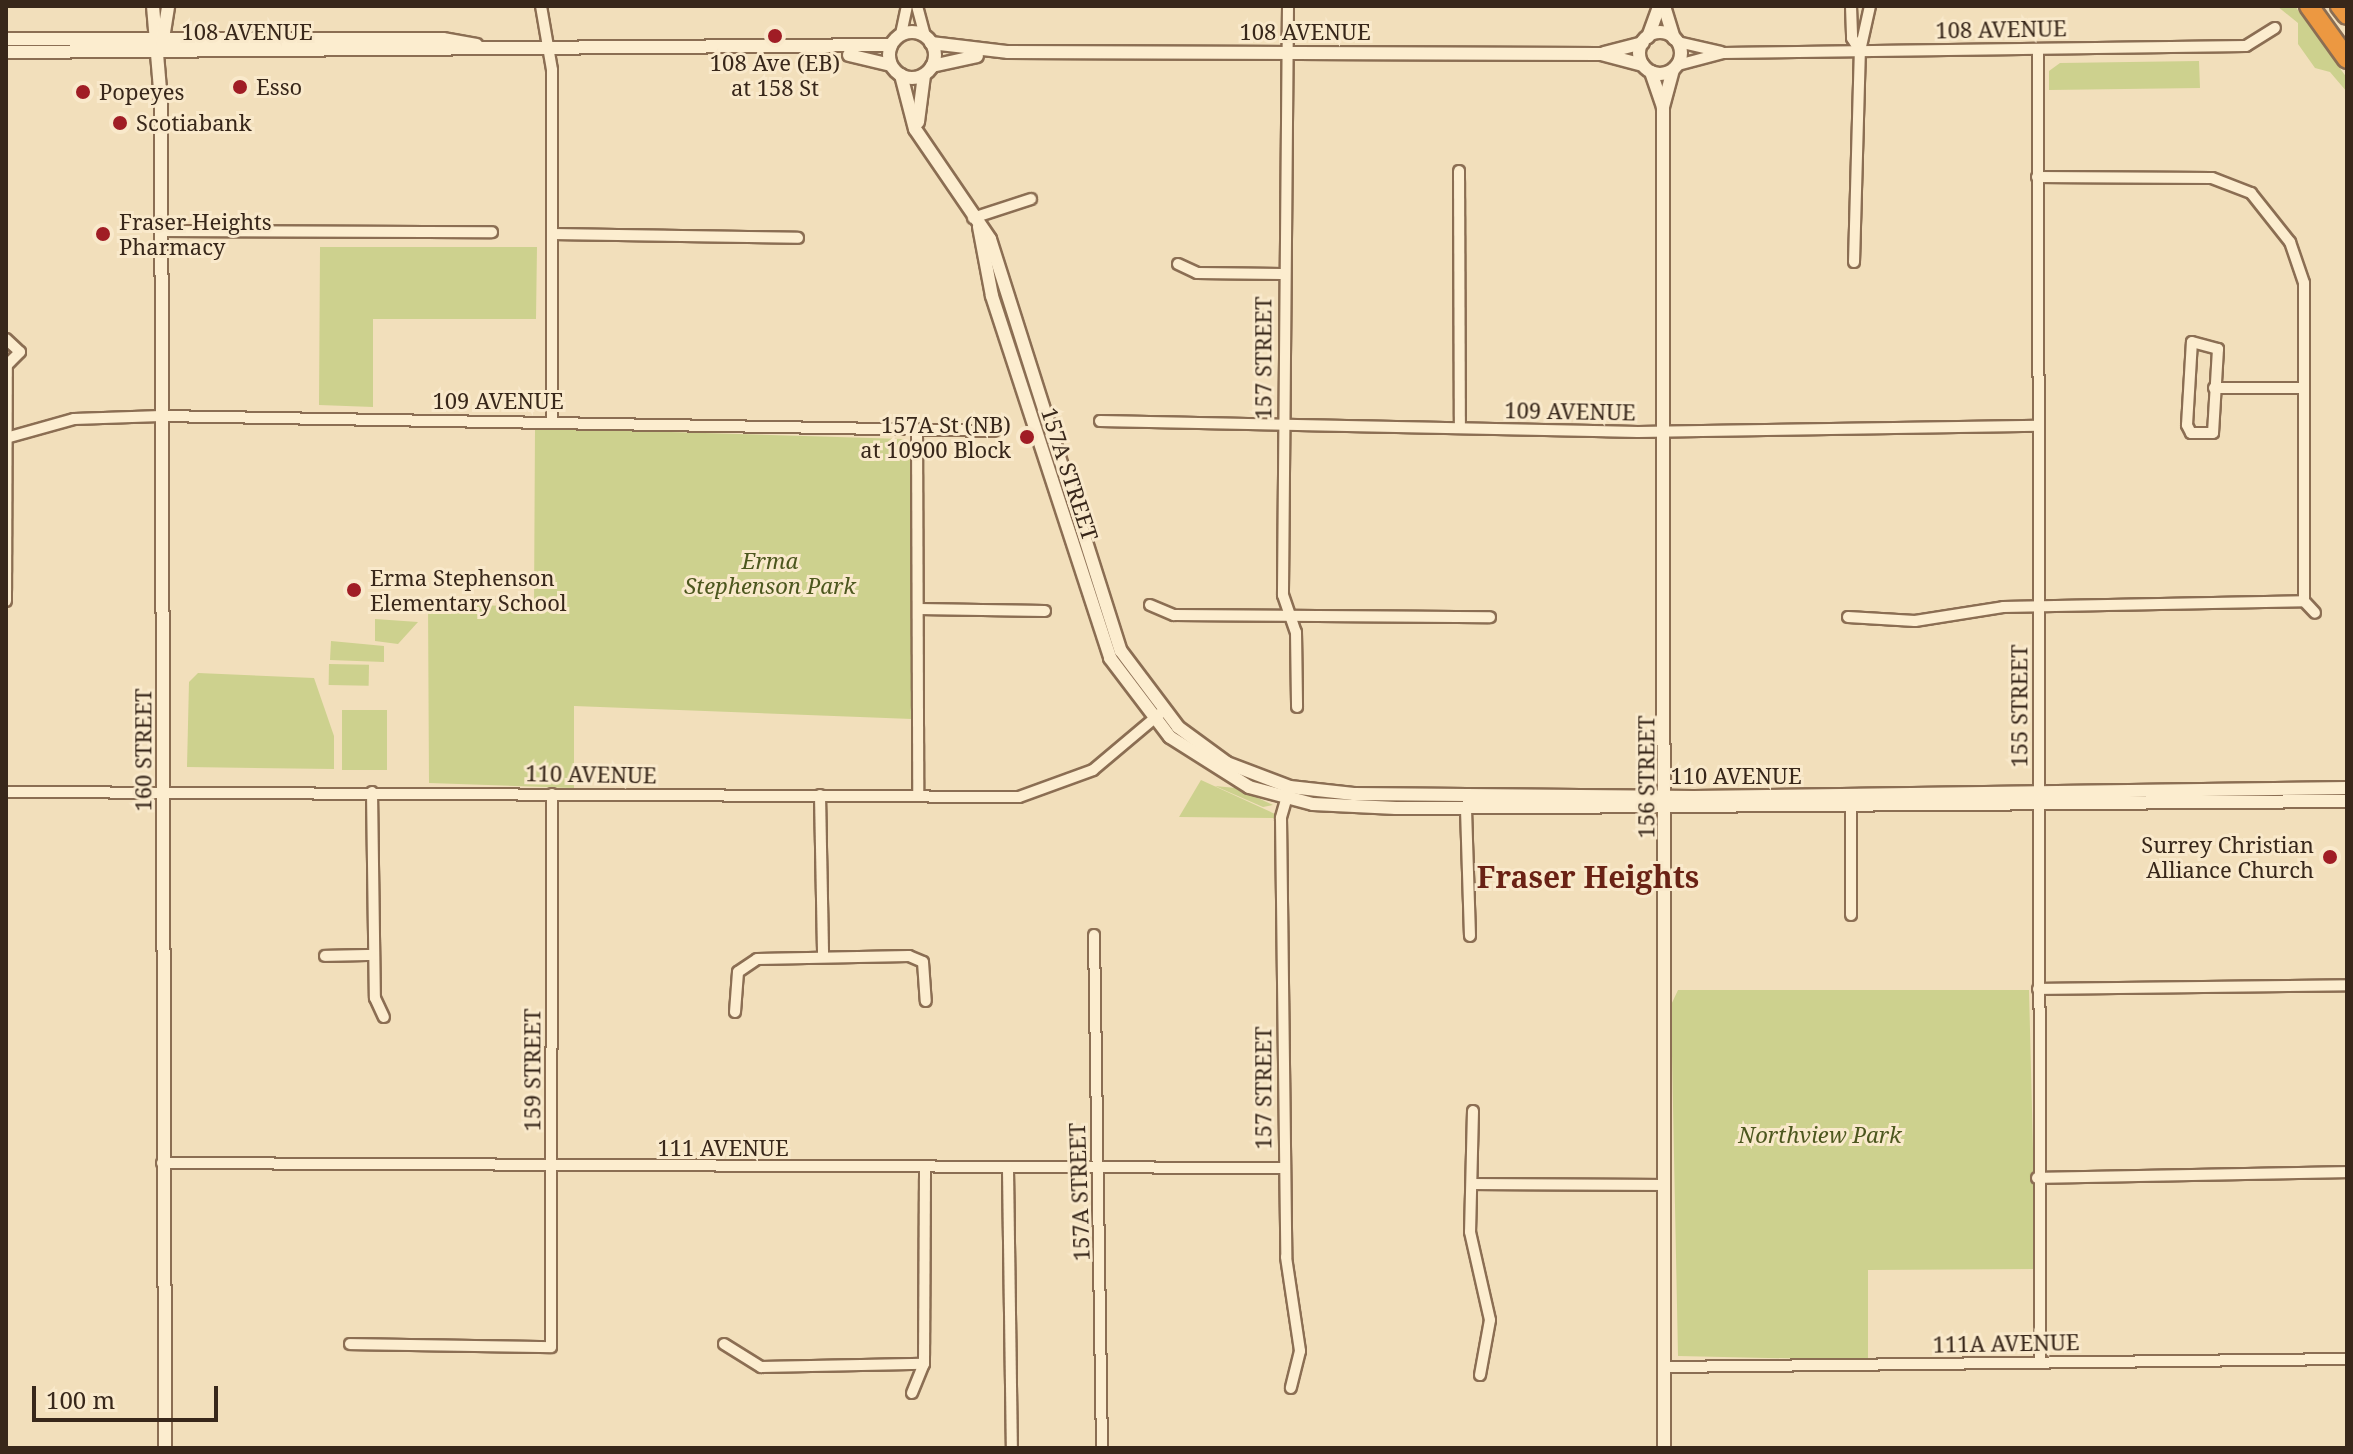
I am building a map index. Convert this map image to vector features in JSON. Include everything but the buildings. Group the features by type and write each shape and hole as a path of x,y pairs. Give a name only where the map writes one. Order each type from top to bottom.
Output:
{"highway":[{"path":"2309,6 2347,59"},
{"path":"2340,6 2347,15"}],"street":[{"name":"160 STREET","path":"153,6 160,38 165,1448"},
{"name":"160 STREET","path":"160,38 168,6"},
{"path":"541,6 547,48 552,234 552,420"},
{"path":"907,6 901,34 891,45 891,65 901,75 928,70 928,39 917,6"},
{"name":"157 STREET","path":"1288,6 1282,274 1283,424 1287,615 1296,632 1297,707"},
{"path":"1645,40 1662,6"},
{"path":"1662,6 1676,40"},
{"path":"1851,6 1852,38 1860,51"},
{"path":"1854,262 1860,51 1870,6"},
{"name":"108 AVENUE","path":"928,39 1008,52 1601,54 1647,68 1676,67 1723,53 2246,46 2275,28"},
{"path":"901,34 928,39"},
{"name":"108 AVENUE","path":"6,39 443,39 487,47"},
{"name":"108 AVENUE","path":"1601,54 1645,40 1676,40 1723,53"},
{"name":"156 STREET","path":"1645,40 1647,68 1663,107"},
{"name":"156 STREET","path":"1664,1448 1662,1185 1666,804 1663,107 1676,67 1676,40"},
{"name":"108 AVENUE","path":"6,52 487,47 822,51 891,45"},
{"name":"155 STREET","path":"2038,49 2037,1178 2040,1363"},
{"name":"108 AVENUE","path":"822,51 891,65"},
{"name":"108 AVENUE","path":"928,70 1008,52"},
{"name":"157A STREET","path":"924,142 917,114 928,70"},
{"name":"157A STREET","path":"901,75 924,142 976,223 992,296 1099,631 1158,715"},
{"path":"1459,171 1460,428"},
{"path":"2037,177 2212,178 2251,193 2290,242 2304,283 2304,601 2315,613"},
{"path":"976,223 1031,199"},
{"path":"161,231 492,232"},
{"path":"552,234 798,238"},
{"path":"1178,264 1197,273 1282,274"},
{"path":"6,339 20,352 6,366 6,601"},
{"path":"2192,342 2218,349 2214,388 2217,426 2213,433 2191,433 2192,342"},
{"path":"2214,388 2304,388"},
{"name":"109 AVENUE","path":"7,438 74,419 161,416 552,420 994,431"},
{"name":"109 AVENUE","path":"1100,421 1665,432 2039,426"},
{"path":"917,429 918,796"},
{"path":"1848,617 1927,620 2038,606 2304,601"},
{"path":"1150,605 1174,615 1490,617"},
{"path":"919,609 1045,611"},
{"name":"110 AVENUE","path":"6,792 1019,797 1063,785 1158,715 1216,771 1288,793 1466,809 1851,795 2347,788"},
{"path":"372,792 375,998 384,1017"},
{"name":"157 STREET","path":"1288,793 1284,1168 1286,1257 1300,1351 1291,1388"},
{"name":"110 AVENUE","path":"1288,793 1546,796 1666,804 1851,809 2347,801"},
{"name":"159 STREET","path":"350,1344 551,1347 552,794"},
{"path":"820,795 823,957"},
{"path":"1851,795 1851,915"},
{"path":"1470,936 1466,809 1546,796"},
{"name":"157A STREET","path":"1094,935 1102,1448"},
{"path":"325,956 374,955"},
{"path":"735,1012 738,972 747,962 823,957 923,962 926,1001"},
{"path":"2038,989 2347,985"},
{"path":"1473,1111 1471,1244 1490,1320 1480,1375"},
{"name":"111 AVENUE","path":"162,1163 925,1170 1284,1168"},
{"path":"912,1393 924,1364 925,1170"},
{"path":"1008,1170 1012,1448"},
{"path":"2037,1178 2347,1172"},
{"path":"1473,1184 1662,1185"},
{"path":"724,1344 761,1367 924,1364"},
{"name":"111A AVENUE","path":"1665,1367 2347,1359"}],"green space":[{"path":"2277,6 2295,6 2347,78 2347,92 2330,72 2315,68 2298,44 2298,23"},
{"path":"2199,61 2200,88 2049,90 2049,71 2060,63"},
{"path":"320,247 537,247 536,319 373,319 373,407 319,405"},
{"name":"Erma Stephenson Park","path":"535,428 904,439 911,454 912,719 574,706 574,788 429,783 428,605 534,606"},
{"path":"375,619 418,622 398,644 375,641"},
{"path":"331,641 384,646 384,662 330,660"},
{"path":"329,664 369,665 369,686 329,685"},
{"path":"198,673 314,678 334,736 334,769 187,767 189,682"},
{"path":"342,710 387,710 387,770 342,770"},
{"path":"1201,780 1275,814 1275,818 1179,817"},
{"path":"1215,786 1236,788 1273,805 1263,807"},
{"name":"Northview Park","path":"1678,990 2029,990 2036,1269 1868,1270 1868,1360 1678,1356 1671,1005"}],"place":[{"name":"108 Ave (EB) at 158 St","path":"775,36"},
{"name":"Esso","path":"240,87"},
{"name":"Popeyes","path":"83,92"},
{"name":"Scotiabank","path":"120,123"},
{"name":"Fraser Heights Pharmacy","path":"103,234"},
{"name":"157A St (NB) at 10900 Block","path":"1027,437"},
{"name":"Erma Stephenson Elementary School","path":"354,590"},
{"name":"Surrey Christian Alliance Church","path":"2330,857"}],"district":[{"name":"Fraser Heights","path":"1588,877"}]}
